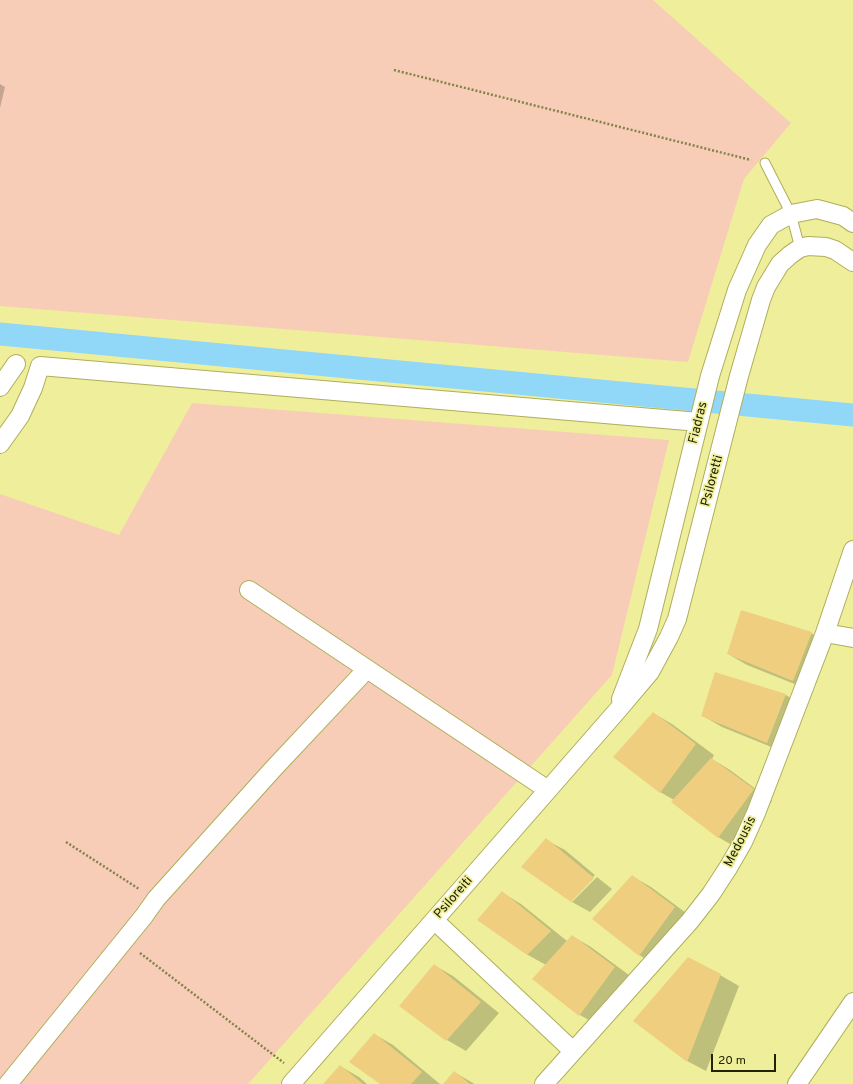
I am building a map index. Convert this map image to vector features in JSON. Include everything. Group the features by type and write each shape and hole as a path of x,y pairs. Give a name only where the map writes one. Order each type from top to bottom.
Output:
{"street":[{"name":"Fiadras","path":"617,711 648,629 710,376 737,290 756,245 771,225 791,214 817,210 842,216 853,223"},
{"path":"800,248 808,246 826,247 834,250 853,262"},
{"name":"Psiloretti","path":"617,711 650,672 666,644 677,619 739,376 761,300 766,287 780,264 800,248"},
{"path":"0,387 16,364"},
{"path":"0,444 20,416 33,388 40,366 701,417"},
{"name":"Medousis","path":"544,1084 690,921 711,894 728,868 756,813 825,633 853,550"},
{"path":"249,590 548,790"},
{"path":"825,633 853,638"},
{"path":"8,1084 156,899 274,768 367,669"},
{"name":"Psiloreiti","path":"295,1079 617,711"},
{"path":"434,920 573,1051"},
{"path":"797,1084 853,1002"}],"lane":[{"path":"765,163 791,214 800,248"}],"path":[{"path":"394,70 765,163"},
{"path":"66,842 156,899"},
{"path":"124,940 295,1079"}],"shaded area":[{"path":"0,0 653,0 791,123 744,179 688,362 0,306"},
{"path":"192,403 669,440 612,675 248,1084 0,1084 0,494 119,535"}],"building":[{"path":"741,610 812,632 793,681 727,654"},
{"path":"715,672 786,694 767,743 701,716"},
{"path":"653,712 696,744 660,793 613,757"},
{"path":"711,758 754,789 718,838 671,802"},
{"path":"546,838 594,878 571,902 521,867"},
{"path":"632,875 675,907 639,956 592,919"},
{"path":"502,891 551,931 527,955 477,920"},
{"path":"572,935 615,967 579,1016 532,979"},
{"path":"688,957 721,974 687,1062 633,1021"},
{"path":"434,964 481,1002 446,1041 399,1006"},
{"path":"374,1033 422,1072 411,1084 380,1084 349,1062"},
{"path":"340,1065 363,1084 323,1084"},
{"path":"454,1071 470,1084 443,1084"}],"waterway":[{"path":"0,334 853,415"}]}
